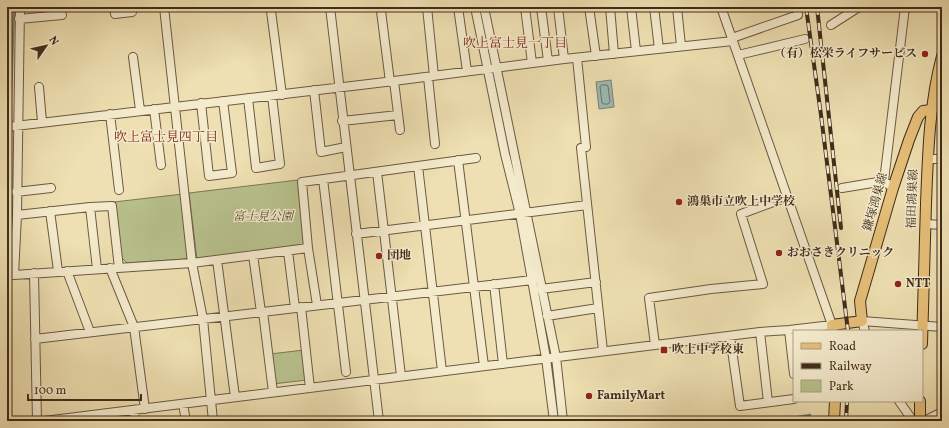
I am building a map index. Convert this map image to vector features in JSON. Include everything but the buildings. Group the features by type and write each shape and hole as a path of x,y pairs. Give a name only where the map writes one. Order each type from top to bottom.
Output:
{"main road":[{"name":"福田鴻巣線","path":"922,330 931,110 942,56"},
{"name":"鎌塚鴻巣線","path":"862,321 860,301 893,188 918,117 923,111 931,110"},
{"path":"832,328 862,321"},
{"path":"834,421 835,402"},
{"path":"920,402 920,421"}],"street":[{"path":"20,7 16,215 11,275 192,263 308,248"},
{"path":"114,7 115,14 132,12 131,7"},
{"path":"164,7 192,263 203,319 213,421"},
{"path":"330,7 342,121 378,421"},
{"path":"428,7 435,144"},
{"path":"458,7 467,71"},
{"path":"475,7 492,68 556,357 563,421"},
{"path":"484,7 492,68"},
{"path":"525,7 532,63"},
{"path":"541,7 548,61"},
{"path":"558,7 564,59"},
{"path":"589,7 596,56"},
{"path":"610,7 614,54"},
{"path":"631,7 636,51"},
{"path":"654,7 659,49"},
{"path":"677,7 681,46"},
{"path":"44,421 760,332 832,328 721,7"},
{"path":"7,127 732,40 798,15 798,7"},
{"path":"831,25 859,7"},
{"path":"884,181 906,7"},
{"path":"271,11 282,95"},
{"path":"381,11 400,130"},
{"path":"19,19 62,14"},
{"path":"738,55 805,39"},
{"path":"133,58 140,110"},
{"path":"577,58 586,147 581,148 603,351"},
{"path":"39,87 42,122"},
{"path":"314,90 321,152 346,147"},
{"path":"248,98 256,168 280,164 272,96"},
{"path":"201,104 209,176 232,173 223,101"},
{"path":"154,109 161,165"},
{"path":"110,114 119,190"},
{"path":"342,121 398,115"},
{"path":"317,305 308,248 302,182 476,158"},
{"path":"928,159 942,159"},
{"path":"458,160 484,366"},
{"path":"418,166 442,372"},
{"path":"377,172 401,376"},
{"path":"323,179 346,372"},
{"path":"842,188 884,181 893,188"},
{"path":"16,192 51,188"},
{"path":"654,345 649,298 711,289 763,284 741,214 787,197"},
{"path":"356,234 587,205"},
{"path":"16,215 112,206 119,268"},
{"path":"90,207 97,269"},
{"path":"50,211 62,271 90,332"},
{"path":"523,213 532,280 546,358 554,421"},
{"path":"926,224 942,225"},
{"path":"288,251 310,388"},
{"path":"253,255 273,392"},
{"path":"217,260 235,397"},
{"path":"110,268 134,327 144,408"},
{"path":"34,273 37,421"},
{"path":"35,339 532,280"},
{"path":"541,289 596,282"},
{"path":"494,284 502,364"},
{"path":"547,316 598,308"},
{"path":"866,330 862,321 922,325 940,329"},
{"path":"789,330 793,365"},
{"path":"760,332 768,402"},
{"path":"730,336 740,406 793,399"},
{"path":"900,402 913,421"},
{"path":"183,404 186,421"},
{"path":"134,410 135,421"},
{"path":"924,421 942,412"}],"green space":[{"name":"富士見公園","path":"298,180 305,238 303,245 197,259 189,193"},
{"path":"183,194 191,255 185,259 127,263 121,257 114,202"},
{"path":"304,350 307,380 273,384 270,354"}],"water":[{"path":"611,80 614,107 599,109 596,82"}],"waterway":[{"path":"7,213 14,7"},
{"path":"488,51 491,64"},
{"path":"493,72 510,154"},
{"path":"539,298 549,349"},
{"path":"552,369 559,420"},
{"path":"773,421 810,415"}],"railway":[{"path":"806,7 848,330"},
{"path":"817,7 841,228"},
{"path":"846,421 847,402"}],"place":[{"name":"（有）松栄ライフサービス","path":"925,54"},
{"name":"鴻巣市立吹上中学校","path":"679,202"},
{"name":"おおさきクリニック","path":"779,253"},
{"name":"団地","path":"379,256"},
{"name":"NTT","path":"898,284"},
{"name":"吹上中学校東","path":"664,350"},
{"name":"FamilyMart","path":"589,396"}],"district":[{"name":"吹上富士見一丁目","path":"515,44"},
{"name":"吹上富士見四丁目","path":"166,138"}]}
